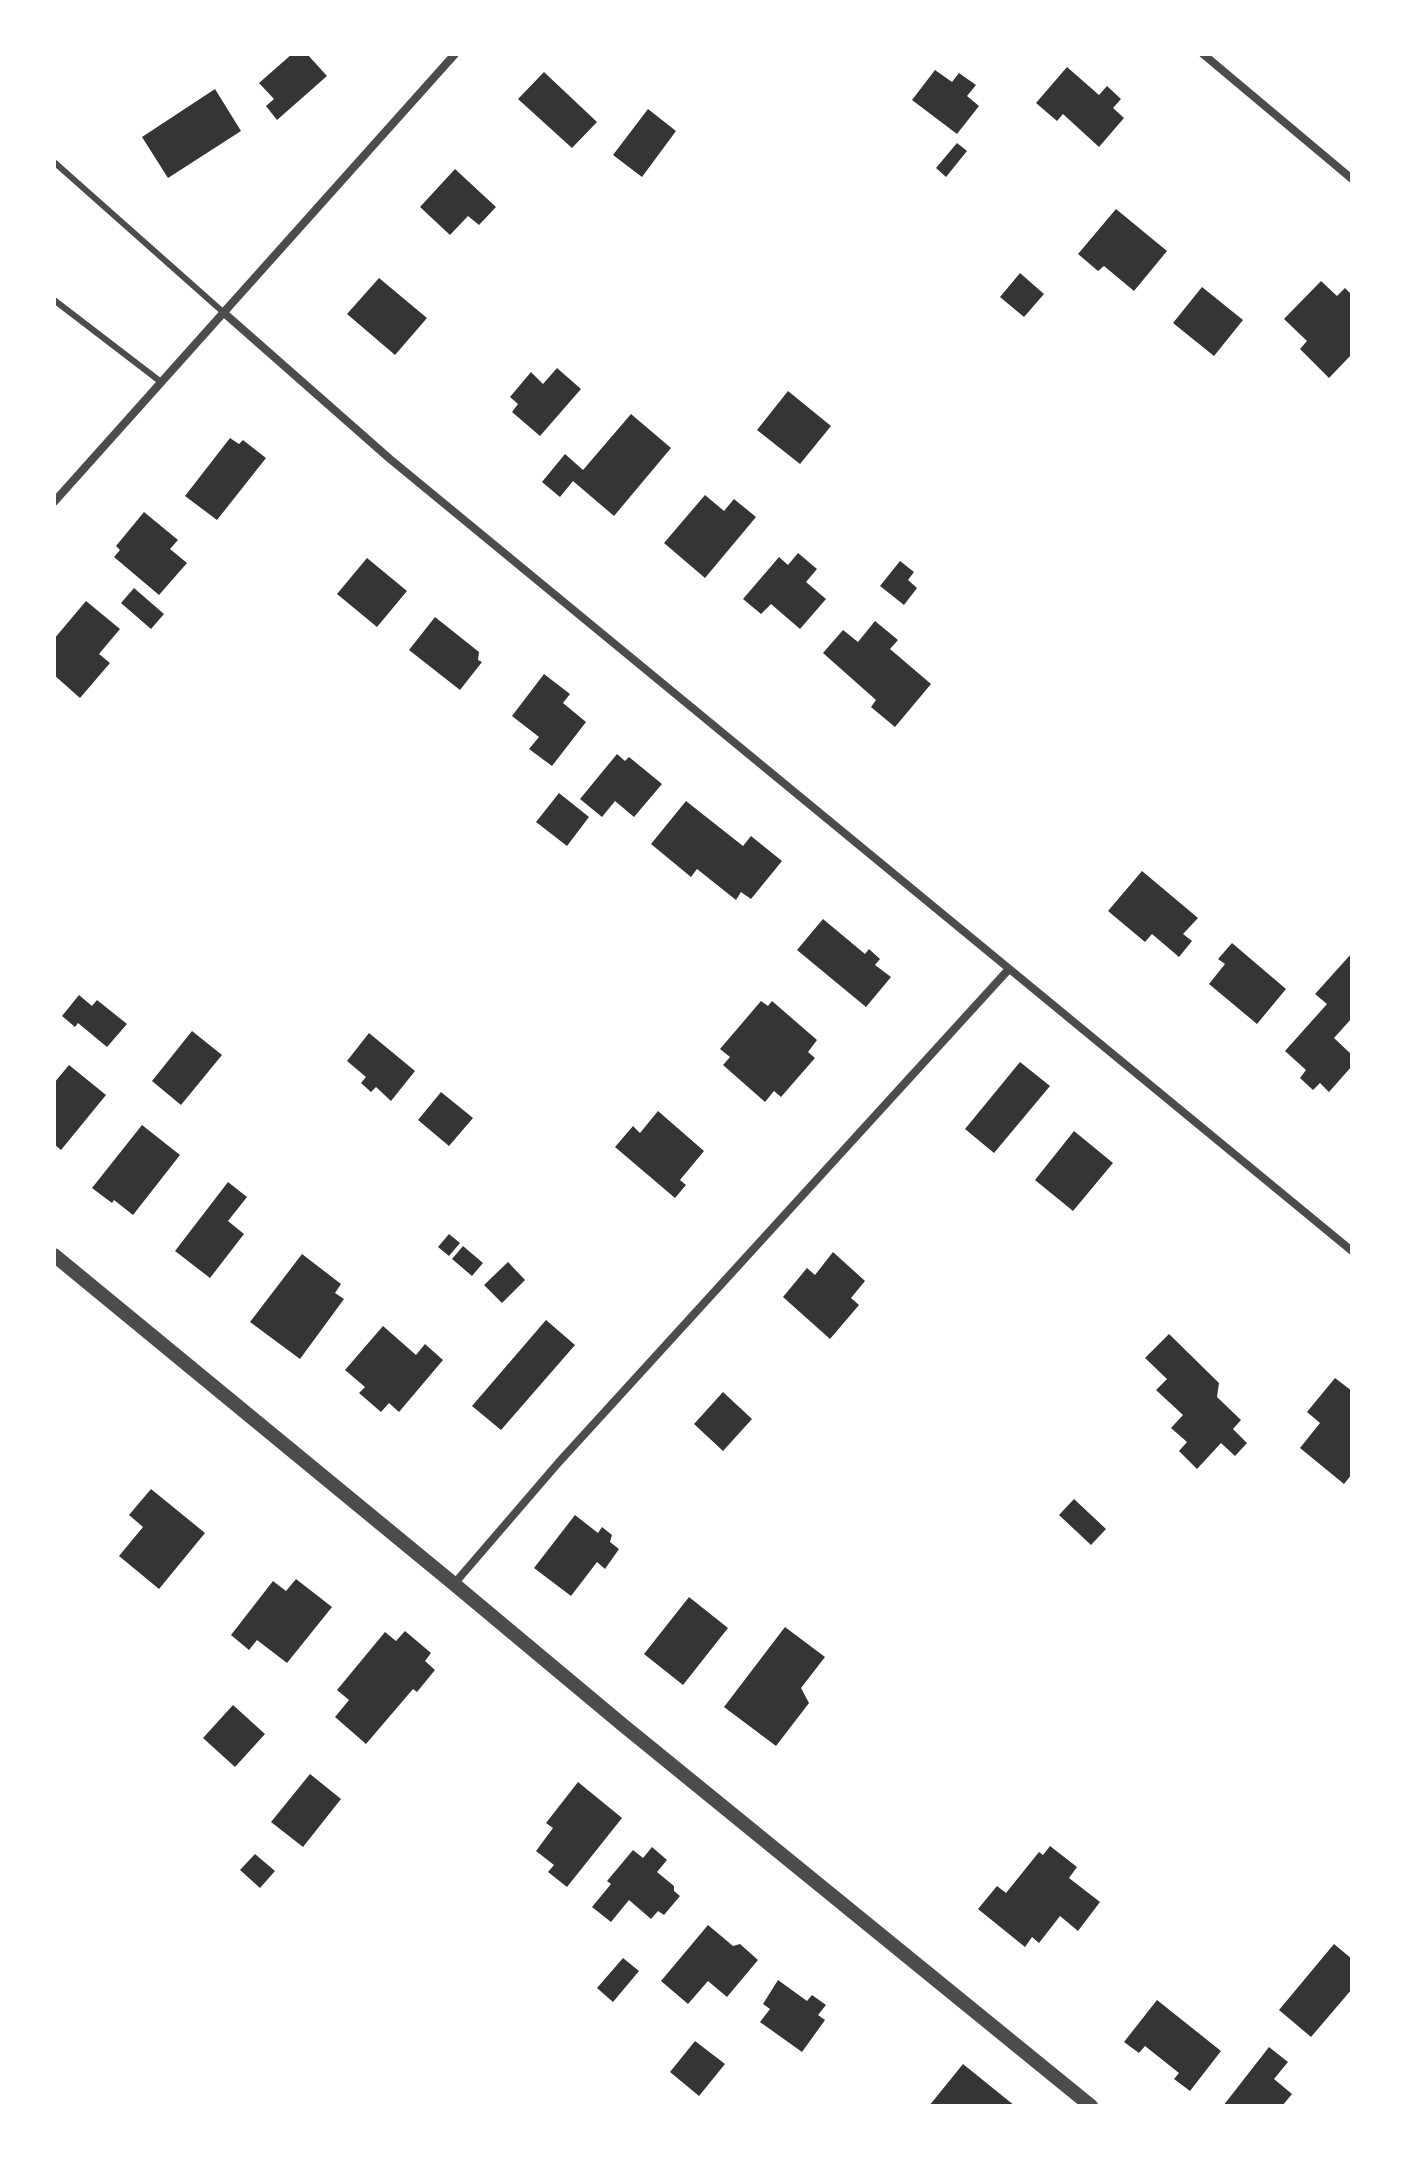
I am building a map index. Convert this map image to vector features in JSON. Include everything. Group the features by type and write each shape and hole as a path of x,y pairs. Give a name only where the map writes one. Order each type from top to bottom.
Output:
{"street":[{"path":"54,502 455,54"},
{"path":"1203,54 1352,179"},
{"path":"223,312 390,459 1352,1251"},
{"path":"454,1584 559,1462 1009,969"},
{"path":"54,1255 1091,2106"}],"lane":[{"path":"54,162 223,312"},
{"path":"54,300 161,382"}],"building":[{"path":"292,54 307,54 327,76 277,120 266,106 274,99 259,83"},
{"path":"1067,67 1099,95 1107,86 1121,99 1113,108 1124,118 1099,147 1063,114 1057,121 1036,103"},
{"path":"935,70 952,82 959,73 976,85 967,96 979,106 957,134 912,100"},
{"path":"544,72 597,122 572,148 518,99"},
{"path":"215,89 241,131 168,178 142,137"},
{"path":"648,109 676,131 642,177 613,155"},
{"path":"957,143 967,151 946,177 936,168"},
{"path":"455,169 496,207 479,225 468,216 450,235 420,207"},
{"path":"1116,209 1167,251 1134,291 1104,266 1098,271 1078,254"},
{"path":"1020,273 1044,294 1024,317 1000,297"},
{"path":"379,278 427,318 395,355 347,314"},
{"path":"1321,281 1337,296 1345,288 1352,295 1352,354 1329,378 1300,349 1307,341 1284,319"},
{"path":"1202,287 1243,320 1214,356 1173,323"},
{"path":"557,368 581,389 540,436 512,412 518,404 510,397 531,372 543,384"},
{"path":"788,391 831,426 800,464 757,430"},
{"path":"631,414 671,448 614,516 573,481 560,497 542,482 565,454 583,470"},
{"path":"230,438 239,444 243,440 266,458 217,520 185,496"},
{"path":"705,495 724,511 734,499 756,517 705,578 664,543"},
{"path":"144,512 178,540 170,549 187,563 159,595 114,557 120,550 116,546"},
{"path":"798,553 817,569 806,582 826,599 800,629 771,604 761,614 743,599 779,557 788,565"},
{"path":"367,558 407,591 377,627 337,594"},
{"path":"900,561 914,572 908,580 917,588 904,605 880,586"},
{"path":"134,588 164,614 151,629 121,603"},
{"path":"86,601 120,629 99,654 110,663 80,698 54,675 54,639"},
{"path":"435,617 479,652 478,660 482,662 460,690 409,650"},
{"path":"875,621 898,640 890,649 931,684 895,727 871,707 876,700 823,653 843,630 858,642"},
{"path":"544,674 570,694 563,703 586,722 552,766 529,749 539,737 512,716"},
{"path":"617,754 625,761 629,757 662,784 634,817 615,801 602,817 580,799"},
{"path":"559,793 589,817 567,846 536,822"},
{"path":"686,801 743,846 751,836 782,861 751,899 741,892 736,900 697,869 691,877 651,844"},
{"path":"1142,871 1198,918 1183,934 1192,941 1179,957 1152,934 1145,942 1108,911"},
{"path":"823,919 865,954 869,949 880,959 875,965 891,977 866,1007 797,950"},
{"path":"1232,943 1286,989 1257,1024 1209,984 1225,964 1218,959"},
{"path":"1352,953 1352,1018 1334,1038 1352,1055 1352,1066 1329,1092 1320,1083 1313,1090 1300,1078 1306,1070 1285,1051 1327,1004 1315,994"},
{"path":"79,995 92,1006 97,1000 127,1024 107,1047 78,1023 75,1027 62,1016"},
{"path":"761,1001 768,1006 772,1001 817,1040 808,1052 815,1058 781,1097 774,1091 765,1102 723,1065 730,1057 720,1049"},
{"path":"192,1031 222,1055 181,1105 152,1081"},
{"path":"369,1033 415,1071 391,1101 376,1087 371,1092 361,1083 366,1077 347,1061"},
{"path":"1020,1062 1050,1086 994,1153 965,1129"},
{"path":"69,1065 106,1095 61,1150 54,1144 54,1083"},
{"path":"441,1092 473,1118 449,1146 418,1120"},
{"path":"658,1111 704,1151 680,1180 686,1185 675,1198 615,1147 633,1126 640,1133"},
{"path":"142,1125 180,1155 133,1215 92,1188"},
{"path":"1074,1131 1113,1163 1073,1211 1035,1180"},
{"path":"228,1182 247,1197 228,1221 244,1234 210,1278 175,1251"},
{"path":"449,1234 460,1243 449,1256 438,1247"},
{"path":"463,1246 483,1263 472,1276 452,1259"},
{"path":"833,1252 865,1281 851,1298 859,1305 830,1339 783,1297 807,1268 815,1275"},
{"path":"302,1254 341,1284 335,1293 344,1299 300,1359 250,1322"},
{"path":"508,1262 525,1280 502,1303 484,1285"},
{"path":"546,1320 575,1345 501,1430 472,1406"},
{"path":"383,1326 416,1355 425,1344 443,1360 399,1412 389,1403 381,1412 359,1393 365,1387 345,1370"},
{"path":"1169,1334 1219,1383 1217,1397 1241,1420 1233,1429 1247,1443 1235,1456 1221,1443 1197,1469 1179,1451 1187,1442 1171,1428 1183,1415 1156,1390 1167,1379 1145,1358"},
{"path":"1335,1378 1352,1391 1352,1474 1344,1484 1300,1448 1320,1423 1307,1412"},
{"path":"723,1392 752,1419 723,1451 694,1424"},
{"path":"151,1489 205,1533 159,1589 119,1556 143,1527 129,1515"},
{"path":"1074,1499 1106,1529 1091,1545 1059,1515"},
{"path":"575,1515 598,1533 602,1527 612,1535 610,1542 619,1549 605,1569 597,1562 571,1596 534,1568"},
{"path":"296,1579 332,1607 287,1663 257,1640 249,1650 231,1635 273,1581 286,1591"},
{"path":"689,1597 728,1628 683,1685 644,1654"},
{"path":"785,1627 825,1657 801,1688 809,1703 776,1746 724,1707"},
{"path":"405,1631 431,1653 425,1661 435,1670 417,1692 413,1689 366,1744 335,1717 349,1700 337,1690 385,1632 396,1641"},
{"path":"233,1705 265,1734 235,1767 203,1738"},
{"path":"310,1774 341,1799 303,1847 271,1822"},
{"path":"578,1782 622,1818 567,1887 548,1872 554,1865 536,1851 553,1828 546,1823"},
{"path":"1050,1846 1077,1867 1069,1878 1100,1902 1078,1931 1060,1916 1039,1943 1032,1937 1025,1947 978,1909 997,1886 1006,1893 1039,1852 1043,1855"},
{"path":"652,1847 667,1860 657,1872 674,1886 674,1891 680,1896 664,1915 658,1911 651,1919 629,1900 611,1922 592,1907 611,1884 607,1881 633,1850 643,1858"},
{"path":"255,1854 275,1871 260,1888 240,1870"},
{"path":"708,1925 733,1946 740,1944 758,1960 727,1997 708,1981 688,2004 661,1981"},
{"path":"1334,1944 1352,1959 1352,1989 1311,2037 1279,2010"},
{"path":"623,1958 639,1971 613,2002 597,1988"},
{"path":"778,1980 807,2001 812,1995 826,2005 818,2015 825,2020 802,2052 760,2022 770,2009 763,2004"},
{"path":"1157,2000 1221,2051 1190,2091 1174,2079 1179,2073 1145,2046 1139,2053 1124,2042"},
{"path":"695,2041 725,2064 699,2096 670,2072"},
{"path":"1269,2047 1288,2062 1274,2079 1292,2094 1282,2106 1223,2106"},
{"path":"963,2064 1015,2106 929,2106"}]}
